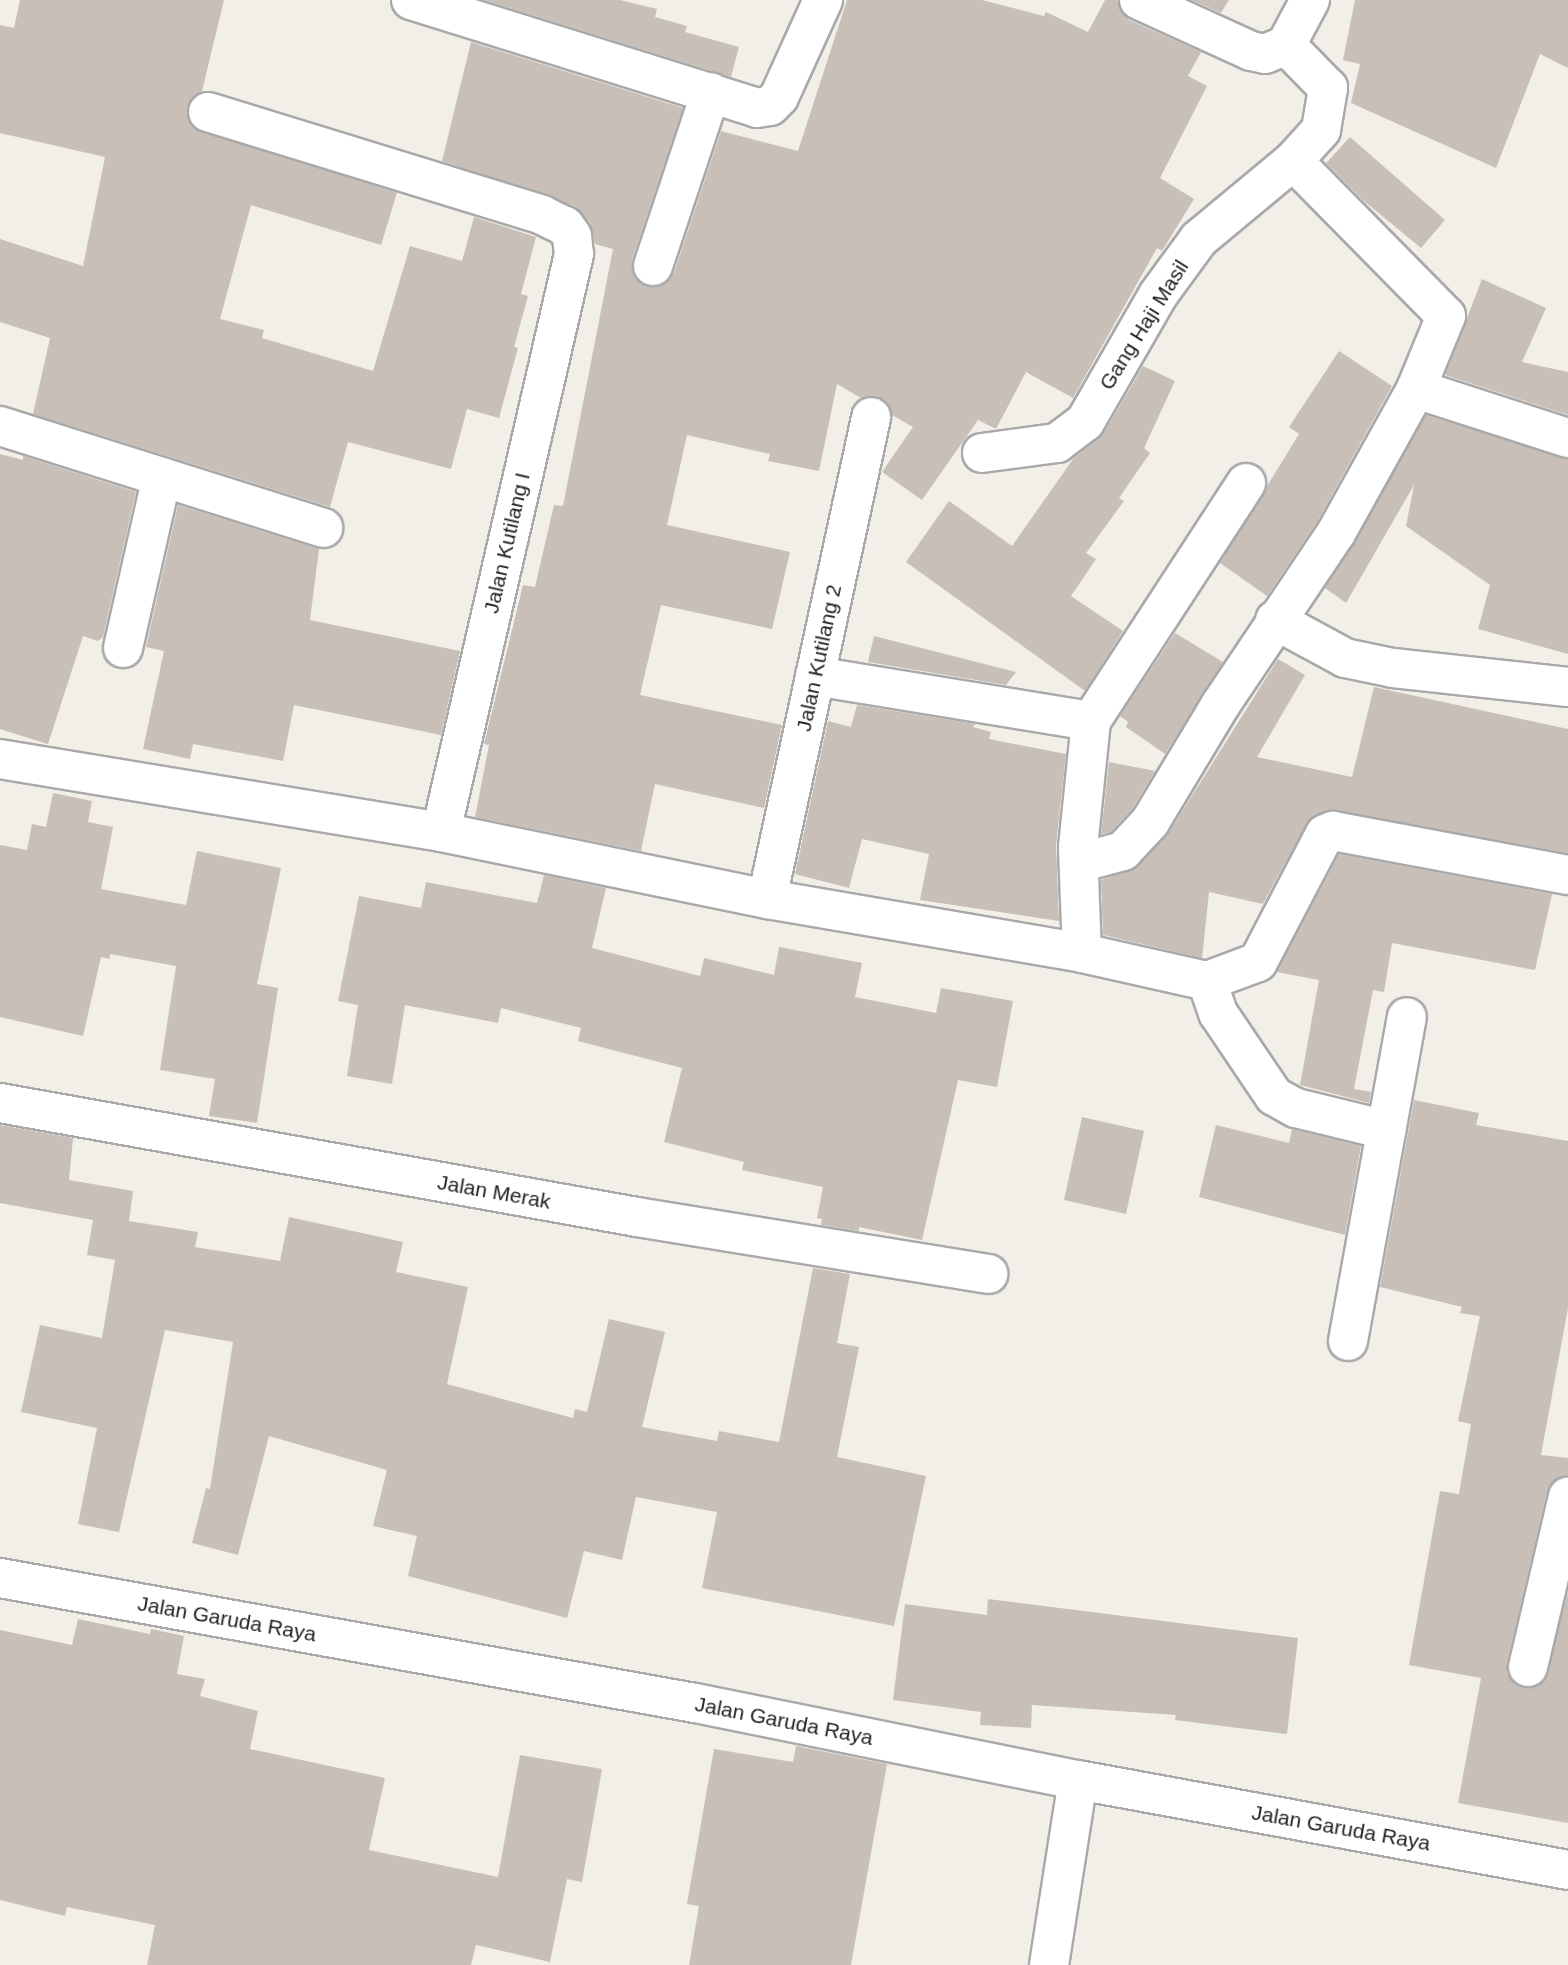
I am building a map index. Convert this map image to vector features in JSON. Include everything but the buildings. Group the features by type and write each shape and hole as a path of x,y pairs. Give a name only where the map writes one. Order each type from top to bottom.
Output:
{"street":[{"path":"411,0 757,108 770,106 779,97 823,0"},
{"path":"1139,0 1251,51 1265,54 1286,45 1310,0"},
{"name":"Gang Haji Masil","path":"982,453 1057,443 1084,422 1158,295 1199,239 1293,161 1321,130 1328,88 1286,45"},
{"path":"653,266 711,92"},
{"name":"Jalan Kutilang I","path":"208,112 542,215 565,226 573,254 441,832"},
{"path":"1079,863 1124,851 1150,821 1275,620 1336,533 1416,389 1446,316 1293,161"},
{"path":"1416,389 1568,438"},
{"name":"Jalan Kutilang 2","path":"767,899 871,417"},
{"path":"0,426 323,528"},
{"path":"123,648 162,477"},
{"path":"1082,953 1079,863 1091,721 1246,484"},
{"path":"1275,620 1345,657 1393,668 1568,687"},
{"path":"816,676 1091,721"},
{"path":"0,759 441,832 767,899 1082,953 1207,981 1258,962 1325,834 1333,831 1568,875"},
{"path":"1207,981 1218,1013 1275,1096 1296,1108 1387,1130"},
{"path":"1348,1341 1407,1017"},
{"name":"Jalan Merak","path":"0,1103 637,1217 988,1274"},
{"path":"1528,1667 1568,1497"},
{"name":"Jalan Garuda Raya","path":"0,1578 695,1703 1078,1780 1568,1870"},
{"path":"1049,1965 1078,1780"}]}
